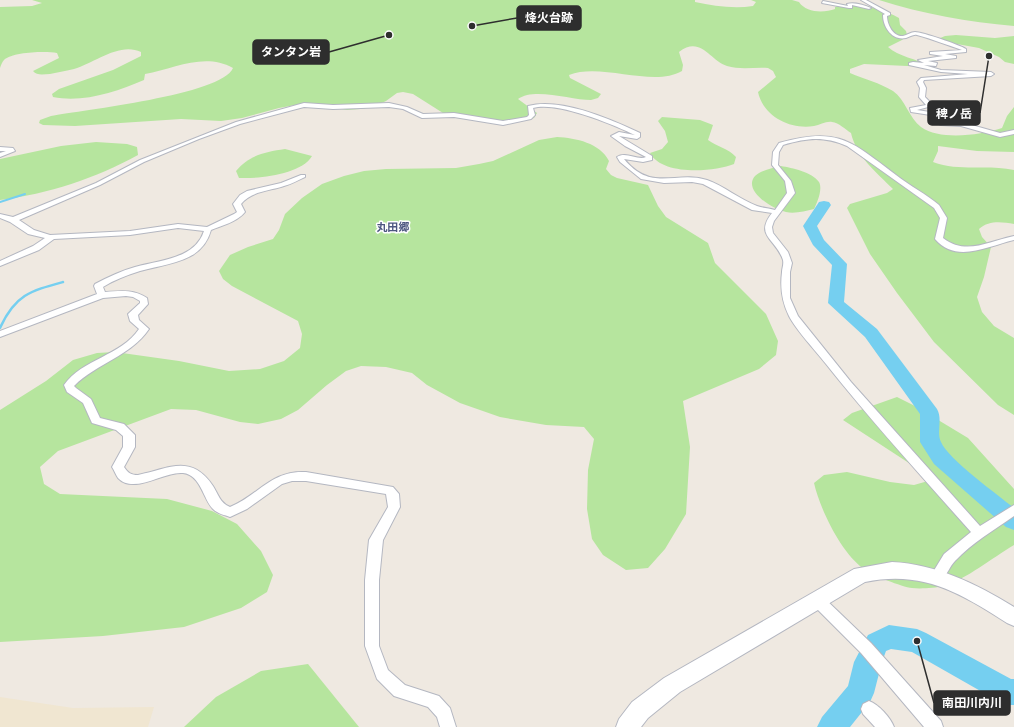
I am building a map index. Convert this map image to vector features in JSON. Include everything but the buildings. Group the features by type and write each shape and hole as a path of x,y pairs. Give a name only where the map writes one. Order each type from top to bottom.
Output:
{"street":[{"path":"863,0 888,14 885,15 885,19 888,27 896,36 905,37 915,33 964,49 964,51 960,52 932,53 954,57 920,60 935,64 934,65 911,64 941,71 991,74 923,79 920,82 923,88 922,97 929,104 929,106 912,109 913,111 941,115 942,116 934,120 941,123 961,124 1000,135 1014,132"},
{"path":"823,2 849,7 851,7 849,4 853,3 885,15"},
{"path":"0,222 98,184 142,161 197,138 238,124 304,105 333,107 389,105 405,108 422,116 454,115 503,123 529,118 532,115 530,107 532,106 543,104 564,108 638,134 637,137 619,134 614,136 627,145 650,156 650,159 645,160 620,157 622,161 643,178 664,181 692,180 705,182 755,208 776,212"},
{"path":"979,533 847,384 794,317 786,298 786,272 788,264 784,252 769,233 768,227 776,212 791,193 788,181 774,165 778,147 787,142 806,137 822,137 838,140 855,147 942,213 944,219 939,238 949,247 976,249 1000,240 1014,238"},
{"path":"0,149 11,149 12,151 0,155"},
{"path":"0,216 11,219 31,232 52,237 123,234 178,226 208,229 237,216 241,212 237,204 243,197 250,193 283,184 303,176"},
{"path":"102,295 98,286 108,279 139,268 178,259 191,253 201,245 207,235 208,229"},
{"path":"0,264 36,248 52,237"},
{"path":"0,334 102,295 126,293 136,295 144,300 144,304 133,314 136,321 144,329 142,334 130,344 79,374 69,385 71,390 87,401 96,420 120,427 129,435 129,447 118,467 120,473 129,478 142,480 174,468 186,469 202,480 218,506 230,512 239,509 278,481 289,477 309,476 333,482 389,490 394,494 394,507 376,540 371,614 372,646 382,674 400,691 433,701 444,713 448,727"},
{"path":"937,577 950,558 979,533 1014,510"},
{"path":"627,727 640,710 672,685 861,575 893,570 937,577 971,592 1014,617"},
{"path":"817,600 866,648 935,727"},
{"path":"869,709 886,727"}],"shaded area":[{"path":"0,697 73,708 154,707 148,727 0,727"}],"green space":[{"path":"32,0 695,0 695,2 709,5 739,7 753,6 756,2 751,0 792,0 799,2 806,8 816,11 831,10 835,9 835,7 850,4 867,6 893,15 899,18 900,25 906,31 907,35 902,40 888,47 897,53 919,61 929,67 864,64 850,69 850,73 877,83 897,94 913,119 921,127 939,134 961,135 983,133 1002,128 1007,116 1014,107 1014,152 977,151 938,146 938,151 933,162 953,167 1004,168 1014,170 1014,224 1000,222 991,223 979,229 982,237 991,247 984,277 977,297 982,312 994,326 1014,338 1014,415 998,405 934,342 870,254 847,208 850,204 887,193 893,189 862,157 857,149 851,133 840,125 830,122 814,126 796,126 779,120 765,108 758,92 776,77 773,71 768,68 742,68 727,66 705,51 693,46 679,52 683,65 682,71 670,76 642,76 596,71 569,75 570,78 601,94 598,98 591,100 543,94 525,96 518,99 537,113 534,118 512,123 443,113 413,94 403,92 397,93 386,101 373,107 360,109 347,110 306,103 279,108 242,118 221,121 181,119 75,126 43,125 39,123 40,120 51,116 150,100 204,86 223,78 233,68 222,63 211,61 189,63 145,74 144,80 122,89 99,95 76,99 53,97 52,94 59,89 113,70 141,56 141,52 133,50 116,51 74,69 50,74 36,74 33,71 59,58 57,53 29,53 8,57 3,61 0,68 0,7 32,6 42,3"},
{"path":"879,0 1014,0 1014,26 946,17"},
{"path":"956,35 995,38 1014,36 1014,64 1005,62 999,57 979,48 946,42 938,39 945,36"},
{"path":"662,117 700,120 713,125 708,140 733,154 736,157 734,164 725,167 702,170 677,169 665,166 656,160 650,153 662,149 668,142 665,131 658,121"},
{"path":"557,137 579,140 594,146 605,155 609,161 606,169 611,175 617,178 648,185 658,206 666,217 708,243 715,263 766,314 778,341 776,355 759,369 683,401 690,447 686,514 665,549 648,568 626,570 603,555 592,539 587,509 588,470 594,439 584,427 546,425 500,417 460,403 427,385 412,373 386,367 361,366 346,371 298,410 281,419 258,424 240,422 196,410 171,409 58,451 40,467 44,484 60,494 167,499 212,511 237,524 261,551 273,575 267,592 241,608 184,627 103,636 0,642 0,410 46,381 73,360 97,353 115,352 179,361 229,371 260,369 284,361 300,348 302,334 298,321 232,286 223,279 219,271 230,255 248,247 273,239 279,230 285,214 302,198 322,184 344,176 364,171 386,169 456,168 479,164 493,161 539,140"},
{"path":"96,142 127,144 137,147 138,155 89,178 71,184 36,194 0,200 0,159 61,146"},
{"path":"285,149 312,156 307,162 290,171 257,178 239,178 236,171 246,161 264,153"},
{"path":"781,166 807,173 819,182 820,192 814,209 789,213 767,204 756,193 752,182 755,176 771,168"},
{"path":"897,397 915,406 968,438 1014,489 1014,545 970,573 952,583 943,586 923,588 907,587 880,577 864,569 855,562 840,542 826,517 814,483 824,475 847,472 890,482 914,485 928,481 915,467 843,420 852,413"},
{"path":"308,664 359,727 184,727 216,697 261,671"}],"waterway":[{"path":"0,202 25,194"},
{"path":"824,205 810,226 818,242 840,264 836,303 871,333 930,414 930,442 941,459 1014,521"},
{"path":"0,328 18,301 41,288 63,282"},
{"path":"832,727 860,693 868,662 877,643 889,637 917,641 1008,692 1014,692"}],"place":[{"name":"烽火台跡","path":"472,26"},
{"name":"タンタン岩","path":"389,35"},
{"name":"稗ノ岳","path":"989,56"},
{"name":"南田川内川","path":"917,641"}],"district":[{"name":"丸田郷","path":"393,227"}]}
